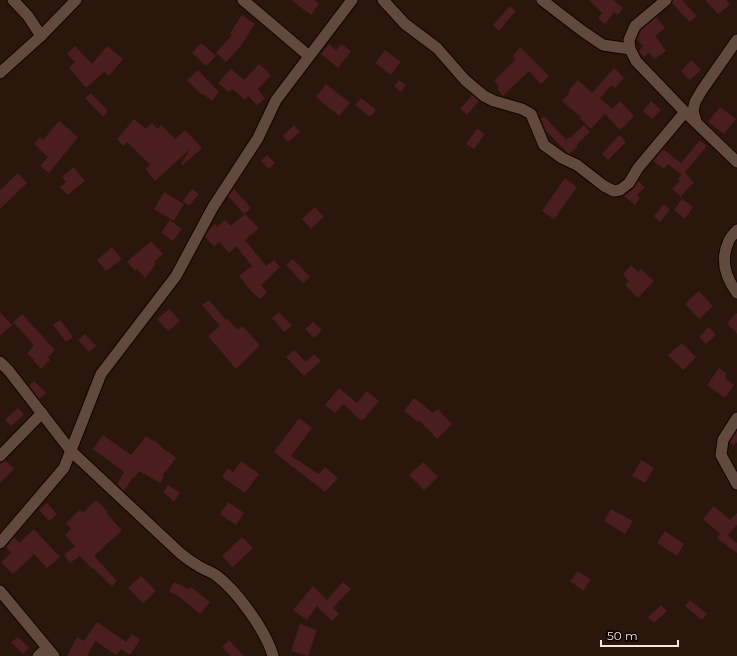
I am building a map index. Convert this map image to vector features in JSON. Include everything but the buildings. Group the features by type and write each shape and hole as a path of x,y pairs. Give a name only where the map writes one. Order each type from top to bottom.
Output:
{"street":[{"path":"13,0 28,16 41,36"},
{"path":"0,73 41,36 76,0"},
{"path":"243,0 309,56"},
{"path":"0,543 64,468 101,374 176,276 213,207 258,138 276,100 352,0"},
{"path":"383,0 405,24 437,48 465,80 484,96 494,101 522,109 531,114 544,145 562,158 577,165 604,186 614,191 620,190 629,183 638,168 685,112"},
{"path":"542,0 603,45 630,49"},
{"path":"666,0 635,26 629,40 630,49 636,61 685,112 737,162"},
{"path":"696,121 693,111 695,102 737,40"},
{"path":"737,230 728,242 724,257 725,272 729,282 737,293"},
{"path":"0,362 9,371 71,451 180,553 216,576 233,592 252,616 271,649 273,656"},
{"path":"0,456 42,414"},
{"path":"737,418 723,440 721,455 737,484"},
{"path":"0,591 50,652 38,656"}]}
